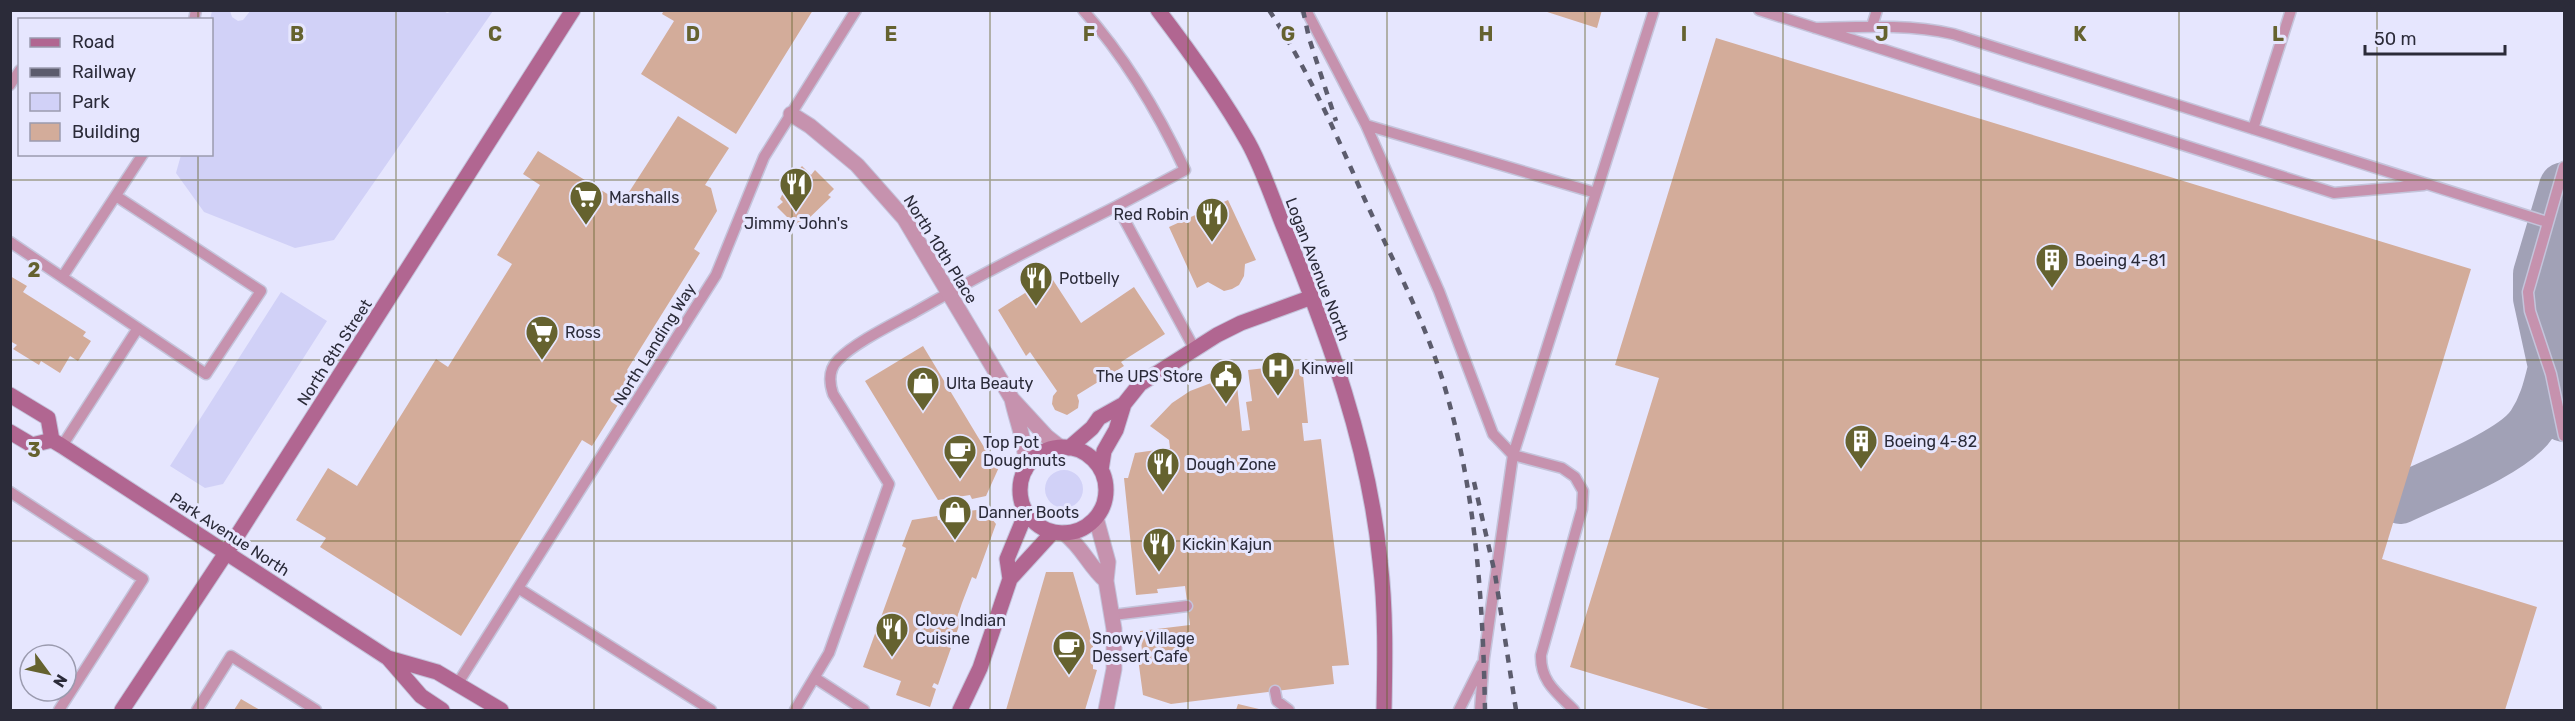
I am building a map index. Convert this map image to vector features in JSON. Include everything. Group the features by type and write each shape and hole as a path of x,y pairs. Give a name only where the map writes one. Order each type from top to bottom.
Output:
{"street":[{"name":"North 8th Street","path":"122,711 226,553 573,10"},
{"name":"Logan Avenue North","path":"1158,10 1184,44 1248,142 1312,297 1349,408 1369,486 1380,560 1385,644 1384,711"},
{"name":"North 10th Place","path":"791,114 840,149 873,181 904,218 1012,399 1047,437 1065,448"},
{"path":"1101,470 1104,451 1116,430 1124,404 1140,384 1194,348 1241,323 1312,297"},
{"path":"10,395 48,418 57,443 32,446 10,432"},
{"name":"North 10th Place","path":"1012,399 1027,454 1025,470"},
{"path":"1106,581 1092,569 1085,553 1077,543 1033,522 1026,513 1020,493 1025,470 1042,453 1065,448 1092,428 1099,418 1124,404"},
{"name":"Park Avenue North","path":"57,443 388,658 421,696 442,711"},
{"path":"1010,579 1058,533 1076,532 1096,518 1102,507 1106,495 1101,470 1093,459 1081,452 1065,448"},
{"path":"960,711 980,668 1010,579 1007,559 1026,513"},
{"path":"1096,518 1108,562 1106,581 1113,615 1114,669 1106,711"},
{"name":"Park Avenue North","path":"388,658 437,672 501,711"}],"lane":[{"name":"North Landing Way","path":"458,683 716,275 764,157 856,10"},
{"path":"795,711 829,653 889,484 832,394 831,372 836,362 844,354 948,292 1185,170 1145,94 1121,58 1083,10"},
{"path":"1306,10 1366,125 1438,291 1493,434 1513,455 1562,468 1575,477 1583,491 1582,509 1541,655 1541,669 1548,683 1574,711"},
{"path":"1480,711 1484,658 1513,455 1654,10"},
{"path":"1759,10 2334,193 2430,185"},
{"path":"1872,26 1877,10"},
{"path":"2253,129 2291,10"},
{"path":"1815,28 1872,26 1931,29 1953,34 2547,222"},
{"path":"1366,125 1596,192"},
{"path":"63,276 142,156"},
{"path":"2565,167 2528,292 2530,311 2551,374 2565,436"},
{"path":"10,242 206,374 261,291 116,196"},
{"path":"1116,206 1194,348"},
{"path":"57,443 138,328"},
{"path":"10,492 143,579 59,711"},
{"path":"518,588 711,711"},
{"path":"1113,615 1187,606"},
{"path":"197,711 231,656 316,711"},
{"path":"1459,711 1484,658"},
{"path":"815,678 864,711"},
{"path":"1275,691 1277,701 1289,711"}],"green space":[{"path":"251,10 442,10 447,13 493,11 334,240 295,248 204,212 176,173 181,156 213,156 212,11 230,11 232,17 238,21 243,20"},
{"path":"281,292 327,321 223,484 205,488 170,466"},
{"path":"1064,470 1078,475 1083,489 1078,503 1064,508 1050,503 1045,489 1050,475"}],"building":[{"path":"664,10 813,10 736,134 641,74 674,21 662,14"},
{"path":"1541,10 1602,10 1597,28"},
{"path":"1716,38 2471,269 2382,559 2537,607 2505,710 1712,710 1570,667 1659,378 1615,365"},
{"path":"678,116 729,148 705,185 711,188 717,211 694,249 700,253 627,370 636,376 592,446 582,440 461,636 320,547 326,538 296,520 328,468 357,486 436,359 448,367 512,264 497,255 540,185 523,174 538,151 622,203"},
{"path":"802,166 811,175 815,170 834,189 828,195 831,197 804,223 802,220 796,226 777,207 783,202 780,199 789,181"},
{"name":"Red Robin","path":"1228,200 1256,260 1245,264 1244,276 1239,285 1232,289 1224,291 1208,282 1197,288 1169,227"},
{"path":"10,276 27,286 23,292 86,332 83,336 91,341 78,361 70,356 60,373 41,361 39,365 13,349 17,345 10,341"},
{"path":"1053,280 1081,323 1134,287 1165,334 1121,362 1124,366 1077,395 1078,408 1067,415 1055,410 1052,404 1053,396 1057,391 1030,352 1026,356 998,310 1036,286 1039,290"},
{"path":"923,346 987,452 993,453 1000,465 986,496 972,499 970,495 938,500 865,381"},
{"path":"1292,365 1293,370 1299,369 1300,376 1303,375 1308,423 1302,423 1304,441 1321,439 1349,665 1332,666 1334,684 1171,704 1143,695 1137,651 1142,651 1140,631 1190,625 1185,586 1157,589 1158,593 1136,595 1124,478 1128,478 1135,453 1170,448 1169,440 1150,426 1172,403 1190,391 1211,383 1211,379 1236,376 1242,431 1250,430 1246,402 1252,401 1248,370"},
{"path":"984,509 996,524 976,579 972,577 962,603 957,618 961,620 953,643 949,641 947,647 951,648 938,685 934,683 932,687 936,689 930,707 896,695 901,681 863,667 906,548 902,546 912,520 937,516 938,520 962,517 961,512"},
{"path":"1046,572 1073,572 1093,641 1093,669 1097,670 1085,710 1006,710"},
{"path":"241,699 260,710 234,710"},
{"path":"1238,704 1259,709 1259,710 1236,710"}],"taxiway":[{"path":"2564,187 2538,274 2538,298 2564,417"},
{"path":"2400,499 2491,456 2522,435 2540,410 2553,368"}],"railway":[{"path":"1269,10 1297,56 1333,127 1419,316 1445,388 1464,467 1476,548 1485,710"},
{"path":"1303,10 1309,38 1336,121"},
{"path":"1474,482 1495,574 1516,710"}],"place":[{"name":"Jimmy John's","path":"796,213"},
{"name":"Marshalls","path":"586,226"},
{"name":"Red Robin","path":"1212,243"},
{"name":"Boeing 4-81","path":"2052,289"},
{"name":"Potbelly","path":"1036,307"},
{"name":"Ross","path":"542,361"},
{"name":"Kinwell","path":"1278,397"},
{"name":"The UPS Store","path":"1226,405"},
{"name":"Ulta Beauty","path":"923,412"},
{"name":"Boeing 4-82","path":"1861,470"},
{"name":"Top Pot Doughnuts","path":"960,480"},
{"name":"Dough Zone","path":"1163,493"},
{"name":"Danner Boots","path":"955,541"},
{"name":"Kickin Kajun","path":"1159,573"},
{"name":"Clove Indian Cuisine","path":"892,658"},
{"name":"Snowy Village Dessert Cafe","path":"1069,676"}]}
